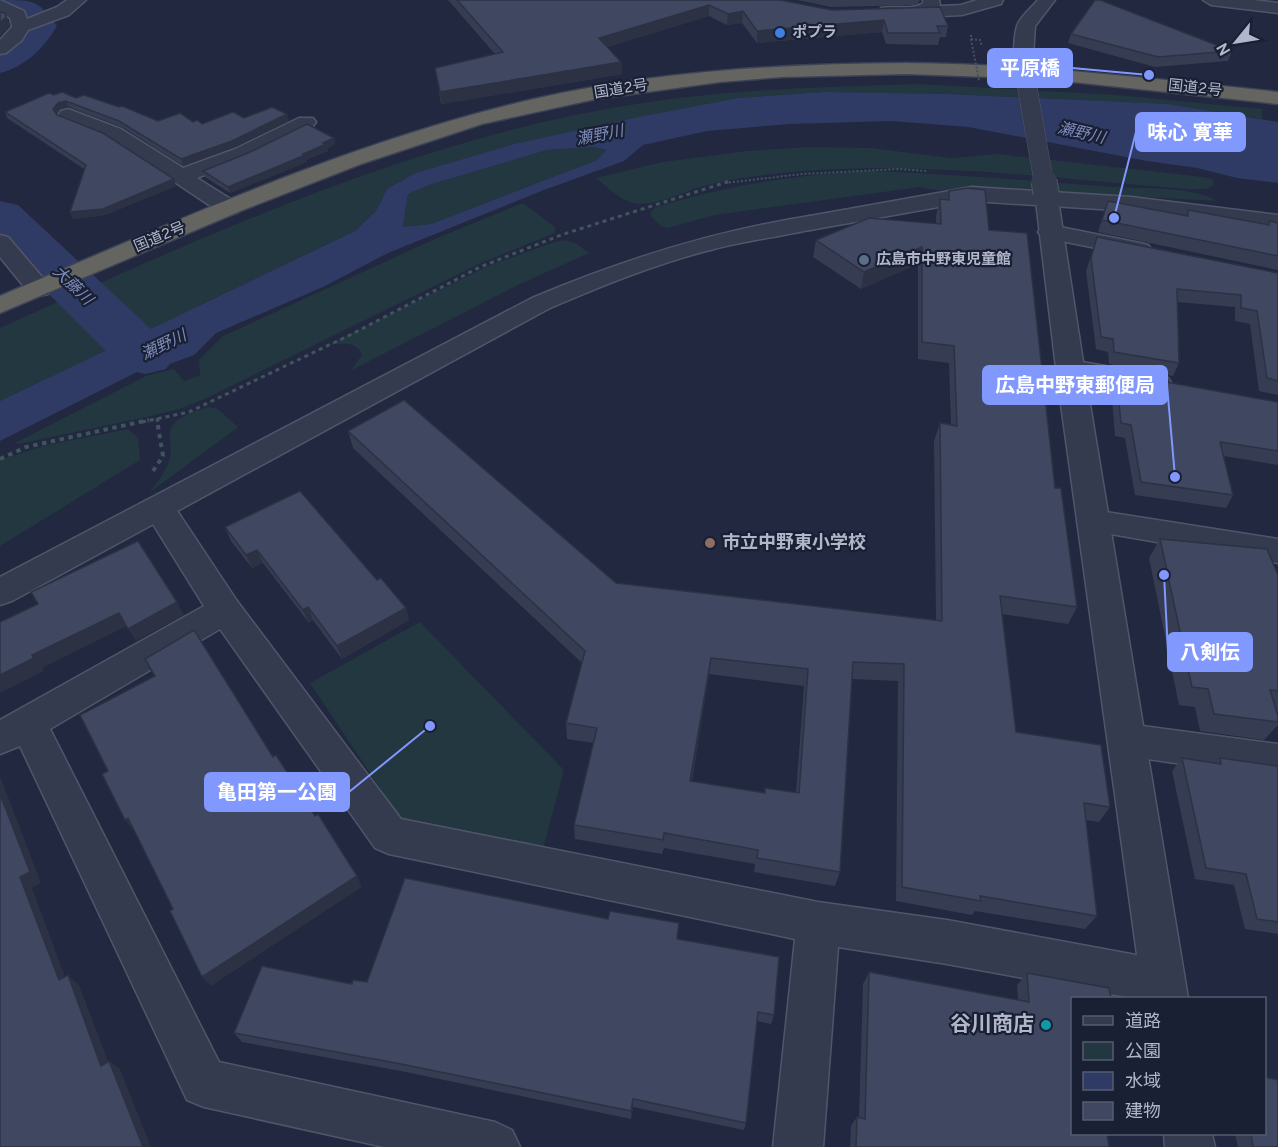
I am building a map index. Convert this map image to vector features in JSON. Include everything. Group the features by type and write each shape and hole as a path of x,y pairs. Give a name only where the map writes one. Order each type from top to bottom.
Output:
{"highway":[{"name":"国道2号","path":"0,305 229,208 380,149 477,120 576,97 672,82 777,72 921,69 1278,98"}],"street":[{"path":"0,49 25,26 63,11 78,0"},
{"path":"865,13 927,6 962,10 995,0"},
{"path":"159,508 225,610 389,835 818,923 947,942 1165,990 1070,368 1046,195 1025,79 1026,25 1047,0"},
{"path":"1211,0 1278,8"},
{"path":"0,5 18,15 25,26"},
{"path":"68,115 114,133 229,208"},
{"path":"179,177 242,153 306,122"},
{"path":"0,592 551,298 612,272 690,246 753,231 972,194 1046,195 1278,222"},
{"path":"1050,232 1164,255"},
{"path":"0,242 39,289"},
{"path":"1070,368 1186,389"},
{"path":"1093,521 1278,551"},
{"path":"225,610 14,730 204,1083 495,1147"},
{"path":"1127,740 1278,761"},
{"path":"798,1147 818,923"}],"path":[{"path":"980,40 971,39 980,81"}],"green space":[{"path":"919,84 1117,95 1262,109 1262,119 1168,104 949,94 824,92 738,98 514,144 415,173 387,189 376,211 355,231 0,401 0,328 230,227 308,195 387,167 467,142 548,121 630,105 738,92"},
{"path":"594,147 606,150 597,160 431,224 403,227 408,194 429,185 547,150"},
{"path":"809,147 871,148 951,158 998,154 1203,177 1213,179 1214,185 1206,189 1188,189 972,171 865,168 744,178 704,186 660,201 642,204 623,199 596,178 663,162 747,151"},
{"path":"872,171 1167,189 1195,193 1217,201 1002,189 960,191 920,187 715,215 667,228 661,226 651,216 651,212 656,207 711,192 789,178"},
{"path":"523,203 555,227 555,233 481,263 207,398 179,409 15,443 146,376 174,369 184,381 200,375 199,360 223,336 437,238"},
{"path":"565,240 577,244 589,253 518,285 350,371 362,355 359,350 348,344 328,345 490,265"},
{"path":"208,407 218,409 238,427 149,493 163,474 169,461 170,432 175,422 185,415"},
{"path":"128,429 138,438 140,460 0,546 0,460 47,445"},
{"path":"420,622 564,770 543,849 416,828 398,815 310,683"}],"water":[{"name":"瀬野川","path":"824,92 949,94 1168,104 1278,122 1278,183 1237,178 1197,168 1147,161 968,127 891,121 790,124 707,131 643,145 624,161 544,190 388,253 323,287 216,333 194,355 167,365 143,369 0,441 0,401 355,231 376,211 387,189 415,173 514,144 738,98","holes":["594,147 606,150 597,160 431,224 403,227 408,194 429,185 547,150"]}],"building":[{"path":"457,0 780,0 832,10 940,7 948,26 937,26 940,33 888,33 884,20 757,31 743,11 728,14 709,5 599,38 621,62 440,92 435,68 503,52"},
{"path":"1095,0 1232,51 1158,57 1071,34"},
{"path":"0,12 5,13 6,17 0,23"},
{"path":"62,92 76,98 84,95 122,106 158,121 180,113 193,122 197,120 202,124 233,112 244,118 272,107 287,114 232,141 181,159 119,121 66,101 58,103 53,109 57,115 103,133 174,179 103,209 70,212 86,165 5,112 49,93 54,95"},
{"path":"307,124 334,138 303,154 305,155 228,187 203,171 248,153"},
{"path":"967,188 985,190 989,230 1027,233 1055,488 1061,488 1077,607 1000,596 1016,732 1101,745 1110,807 1084,803 1097,916 980,896 981,901 902,887 904,664 853,662 840,872 757,858 758,850 664,833 663,840 574,825 597,728 566,723 585,651 348,431 404,400 616,583 942,621 940,423 957,426 954,346 922,342 922,247 864,272 816,240 869,218 941,224 940,199 949,200 949,191","holes":["711,658 808,669 799,793 765,788 765,793 690,781"]},
{"path":"1108,201 1188,216 1188,210 1269,225 1270,221 1278,223 1278,256 1102,220"},
{"path":"1097,237 1278,273 1278,381 1267,378 1257,311 1241,308 1241,295 1177,289 1179,363 1114,352 1113,339 1101,337 1091,258"},
{"path":"1116,373 1278,402 1278,451 1220,442 1233,495 1141,482 1131,425 1121,423"},
{"path":"300,491 377,580 381,578 406,608 337,646 308,607 303,610 257,550 246,555 225,527"},
{"path":"1160,539 1267,549 1278,575 1278,691 1270,690 1278,722 1214,714 1208,689 1192,687"},
{"path":"138,541 177,602 128,629 119,613 32,655 34,658 0,675 0,622 38,604 31,592"},
{"path":"194,630 273,757 276,755 315,816 318,814 357,876 202,977 170,911 173,909 128,818 125,820 102,774 108,771 80,715 155,676 145,659"},
{"path":"1182,758 1221,764 1220,758 1278,766 1278,922 1257,919 1246,874 1206,868"},
{"path":"0,794 30,872 20,877 59,980 68,975 101,1066 109,1061 143,1147 0,1147"},
{"path":"405,878 608,919 610,911 679,923 677,939 779,957 774,1015 758,1012 746,1123 633,1099 631,1111 234,1033 262,966 352,984 353,980 367,982"},
{"path":"869,972 1029,1002 1027,973 1109,988 1111,997 1071,997 1071,1135 1107,1135 1109,1147 856,1147 857,1117 865,1119"},
{"path":"1266,1077 1278,1080 1278,1147 1253,1147 1251,1135 1266,1135"}],"waterway":[{"name":"大藤川","path":"0,61 31,37 38,26 30,12 13,0"},
{"name":"大藤川","path":"0,216 145,356"}],"place":[{"name":"ポプラ","path":"780,33"},
{"name":"平原橋","path":"1149,75"},
{"name":"味心 寛華","path":"1114,218"},
{"name":"広島市中野東児童館","path":"864,260"},
{"name":"広島中野東郵便局","path":"1175,477"},
{"name":"市立中野東小学校","path":"710,543"},
{"name":"八剣伝","path":"1164,575"},
{"name":"亀田第一公園","path":"430,726"},
{"name":"谷川商店","path":"1046,1025"}]}
